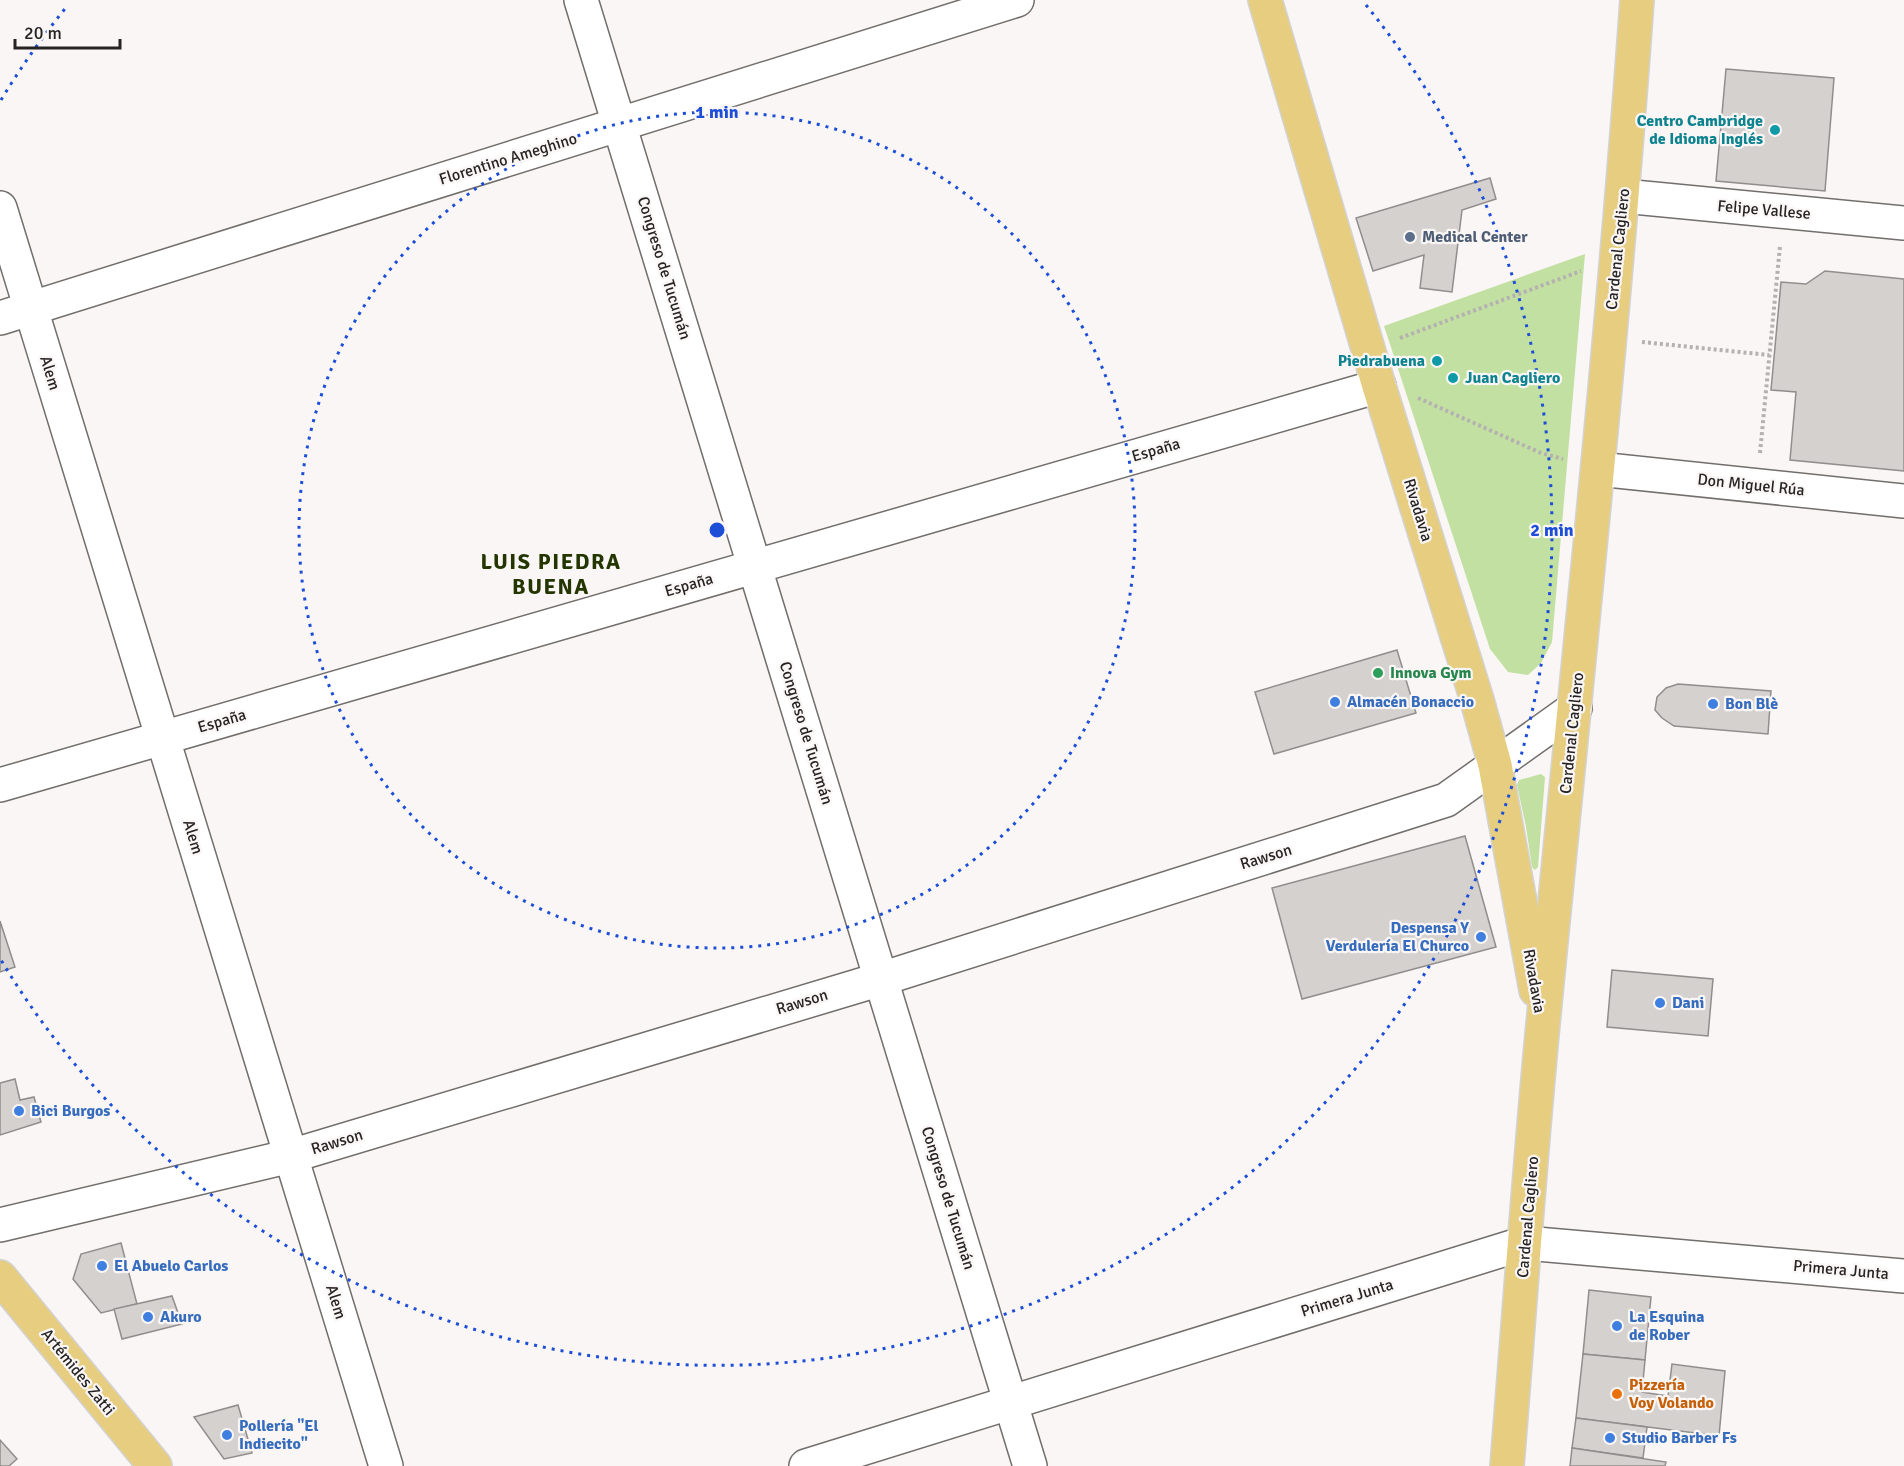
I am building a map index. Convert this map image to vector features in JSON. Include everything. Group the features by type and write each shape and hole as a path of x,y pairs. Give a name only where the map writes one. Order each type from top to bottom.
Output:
{"main road":[{"name":"Rivadavia","path":"1265,0 1378,386 1472,684 1495,765 1543,1027"},
{"name":"Cardenal Cagliero","path":"1507,1466 1543,1027 1599,469 1608,338 1623,196 1637,0"},
{"name":"Artémides Zatti","path":"0,1278 155,1466"}],"street":[{"name":"Congreso de Tucumán","path":"581,0 1030,1466"},
{"name":"Florentino Ameghino","path":"15,313 1017,0"},
{"name":"Felipe Vallese","path":"1623,196 1904,223"},
{"name":"Alem","path":"0,208 15,313 163,738 386,1466"},
{"name":"España","path":"0,785 1378,386"},
{"name":"Don Miguel Rúa","path":"1599,469 1904,501"},
{"name":"Rawson","path":"0,1225 291,1156 881,979 1446,800 1575,708"},
{"name":"Primera Junta","path":"806,1466 1526,1243 1904,1276"}],"path":[{"path":"1757,486 1783,212"},
{"path":"1368,350 1617,258"},
{"path":"1608,338 1769,355"},
{"path":"1378,386 1389,383 1438,408 1541,453 1599,469"}],"green space":[{"path":"1585,254 1552,642 1541,663 1528,675 1508,672 1490,649 1384,326"},
{"path":"1541,774 1545,777 1538,867 1535,870 1532,867 1517,785 1519,780"}],"building":[{"name":"Centro Cambridge de Idioma Inglés","path":"1726,69 1834,78 1825,191 1716,181"},
{"name":"Medical Center","path":"1490,178 1496,199 1462,210 1452,292 1420,288 1424,255 1373,271 1356,218"},
{"path":"1825,271 1904,279 1904,471 1790,460 1796,392 1771,390 1781,282 1806,284"},
{"name":"Almacén Bonaccio","path":"1397,650 1416,713 1274,754 1255,692"},
{"name":"Bon Blè","path":"1678,684 1771,691 1768,734 1674,726 1655,710 1657,697 1666,688"},
{"path":"1465,836 1496,947 1302,999 1272,888"},
{"path":"0,921 15,967 0,972"},
{"name":"Dani","path":"1612,970 1713,979 1708,1036 1607,1027"},
{"name":"Bici Burgos","path":"15,1079 20,1100 34,1097 41,1122 0,1135 0,1083"},
{"name":"El Abuelo Carlos","path":"121,1243 137,1304 101,1313 73,1279 81,1254"},
{"name":"La Esquina de Rober","path":"1589,1290 1651,1297 1645,1360 1583,1354"},
{"name":"Akuro","path":"172,1296 182,1324 122,1339 114,1309"},
{"name":"Pizzería Voy Volando","path":"1583,1354 1645,1360 1642,1392 1668,1396 1672,1364 1725,1371 1719,1436 1576,1418"},
{"name":"Pollería \"El Indiecito\"","path":"238,1405 252,1453 224,1459 194,1417"},
{"name":"Studio Barber Fs","path":"1576,1418 1647,1427 1643,1458 1572,1448"},
{"path":"0,1440 17,1459 9,1466 0,1466"},
{"path":"1572,1448 1666,1462 1665,1466 1570,1466"}],"place":[{"name":"Centro Cambridge de Idioma Inglés","path":"1775,130"},
{"name":"Medical Center","path":"1410,237"},
{"name":"Piedrabuena","path":"1437,361"},
{"name":"Juan Cagliero","path":"1453,378"},
{"name":"Innova Gym","path":"1378,673"},
{"name":"Almacén Bonaccio","path":"1335,702"},
{"name":"Bon Blè","path":"1713,704"},
{"name":"Despensa Y Verdulería El Churco","path":"1481,937"},
{"name":"Dani","path":"1660,1003"},
{"name":"Bici Burgos","path":"19,1111"},
{"name":"El Abuelo Carlos","path":"102,1266"},
{"name":"Akuro","path":"148,1317"},
{"name":"La Esquina de Rober","path":"1617,1326"},
{"name":"Pizzería Voy Volando","path":"1617,1394"},
{"name":"Pollería \"El Indiecito\"","path":"227,1435"},
{"name":"Studio Barber Fs","path":"1610,1438"}],"district":[{"name":"LUIS PIEDRA BUENA","path":"551,574"}]}
